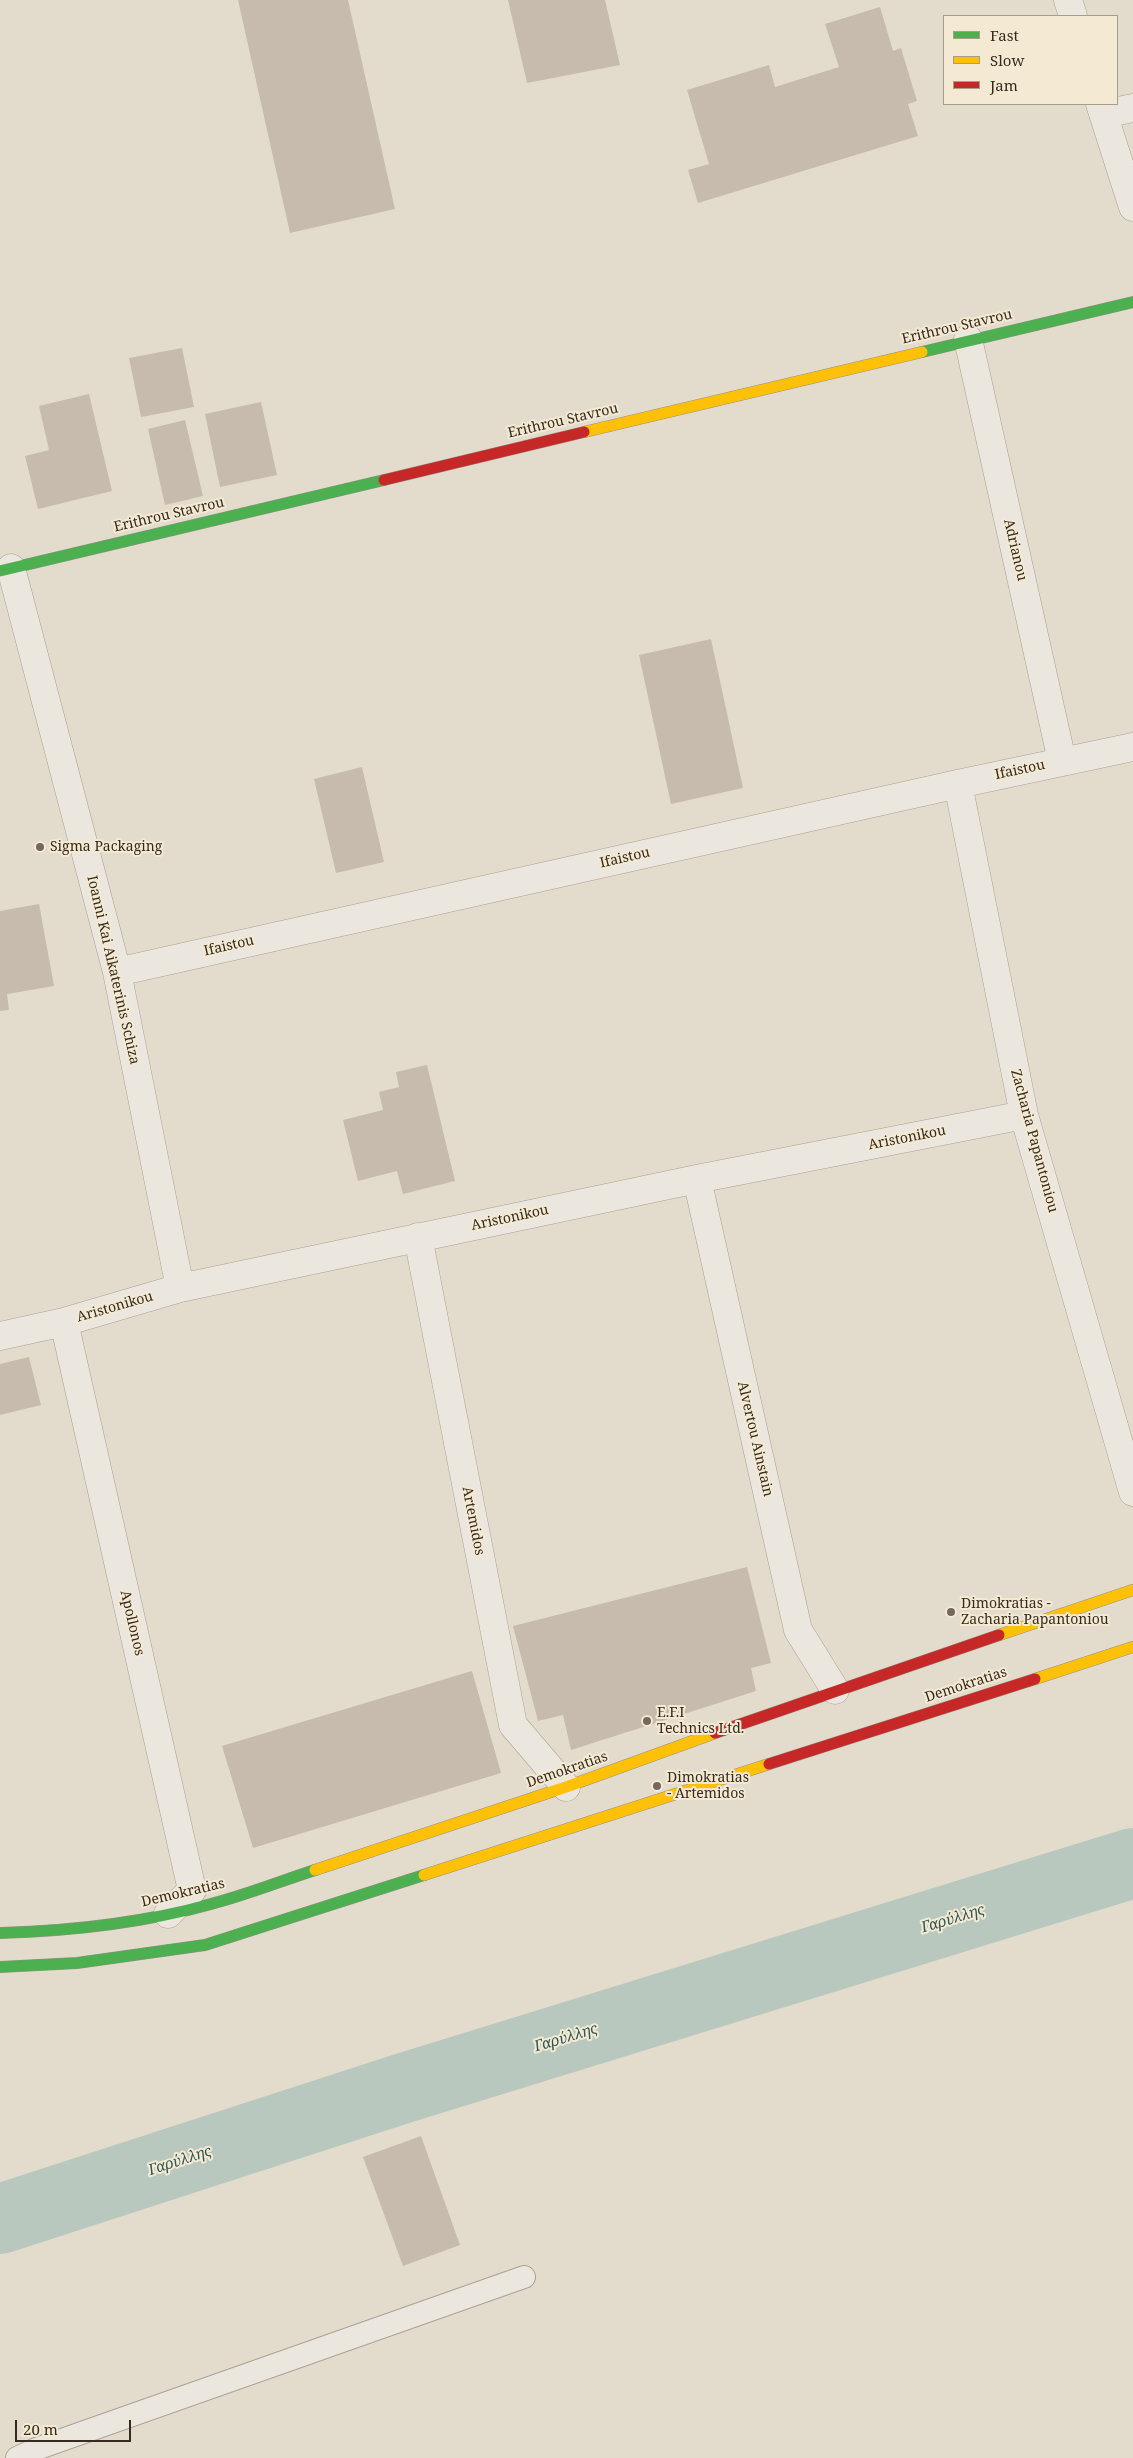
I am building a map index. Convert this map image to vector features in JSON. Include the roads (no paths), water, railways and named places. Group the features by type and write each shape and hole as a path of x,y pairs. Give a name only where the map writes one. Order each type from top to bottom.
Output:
{"street":[{"path":"1068,0 1073,15"},
{"path":"1133,108 1102,109 1133,207"},
{"name":"Erithrou Stavrou","path":"6,570 968,339 1133,302"},
{"name":"Adrianou","path":"968,339 1062,761"},
{"name":"Ioanni Kai Aikaterinis Schiza","path":"6,570 117,972 180,1288"},
{"name":"Ifaistou","path":"117,972 958,784 1133,747"},
{"name":"Zacharia Papantoniou","path":"958,784 1024,1115 1133,1492"},
{"name":"Aristonikou","path":"0,1336 64,1322 180,1288 697,1179 1024,1115"},
{"name":"Alvertou Ainstain","path":"697,1179 798,1630 836,1690"},
{"name":"Artemidos","path":"418,1237 513,1725 566,1787"},
{"name":"Apollonos","path":"64,1322 189,1872 192,1890 168,1914"},
{"name":"Demokratias","path":"0,1933 107,1923 168,1914 211,1904 566,1787 836,1690 1133,1590"},
{"name":"Demokratias","path":"0,1967 42,1966 123,1959 205,1945 1133,1647"}],"lane":[{"path":"17,2458 36,2448 524,2277"}],"waterway":[{"name":"Γαρύλλης","path":"0,2219 404,2088 1133,1863"}],"place":[{"name":"Sigma Packaging","path":"40,847"},
{"name":"Dimokratias - Zacharia Papantoniou","path":"951,1612"},
{"name":"E.F.I Technics Ltd.","path":"647,1721"},
{"name":"Dimokratias - Artemidos","path":"657,1786"}]}
